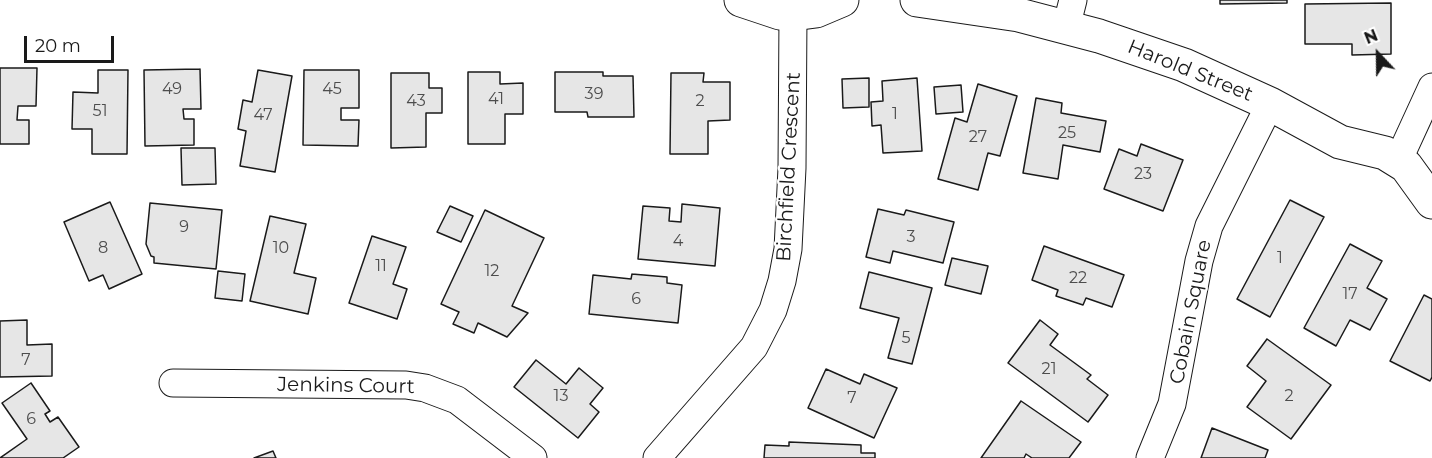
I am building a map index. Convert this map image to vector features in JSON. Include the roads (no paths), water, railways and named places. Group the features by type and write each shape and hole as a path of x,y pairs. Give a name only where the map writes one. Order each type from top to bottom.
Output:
{"street":[{"path":"741,0 780,13 793,14 816,11 842,0"},
{"name":"Harold Street","path":"917,0 1019,15 1069,14 1270,104 1340,142 1379,151 1398,161 1412,173 1422,192 1432,202"},
{"name":"Birchfield Crescent","path":"657,458 754,347 769,320 782,281 788,249 792,168 793,14"},
{"path":"1398,161 1432,87"},
{"name":"Cobain Square","path":"1150,458 1172,404 1199,261 1209,226 1270,104"},
{"name":"Jenkins Court","path":"173,383 406,385 425,388 457,400 533,458"}]}
